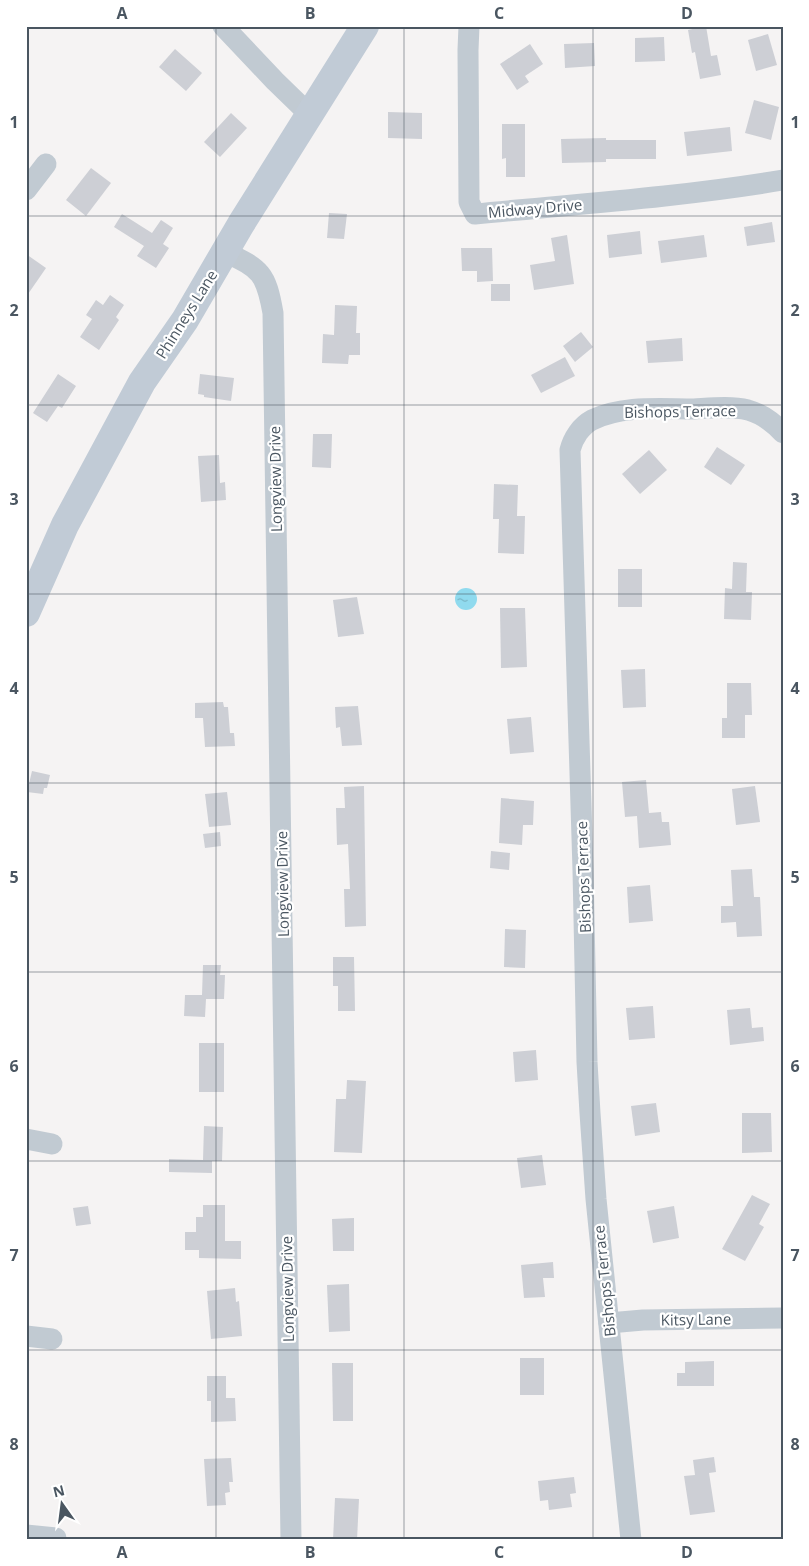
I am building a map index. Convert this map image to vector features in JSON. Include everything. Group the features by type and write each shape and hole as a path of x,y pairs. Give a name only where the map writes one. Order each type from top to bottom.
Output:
{"main road":[{"name":"Phinneys Lane","path":"26,613 66,525 142,382 185,320 365,26"}],"street":[{"path":"223,26 310,115"},
{"name":"Midway Drive","path":"469,26 469,202 475,214 623,200 748,186 783,180"},
{"path":"26,190 46,164"},
{"name":"Longview Drive","path":"225,252 249,264 264,277 269,289 274,313 291,1540"},
{"name":"Bishops Terrace","path":"631,1540 596,1199 587,1062 570,450 572,442 582,428 591,421 604,415 636,410 732,408 748,410 763,416 783,433"},
{"path":"26,1138 52,1144"},
{"name":"Kitsy Lane","path":"609,1323 643,1320 783,1318"},
{"path":"26,1336 52,1339"},
{"path":"26,1535 56,1538"}],"water":[{"path":"466,588 474,591 477,599 474,607 466,610 458,607 455,599 458,591"}],"building":[{"path":"706,26 711,56 717,55 721,75 700,79 695,52 692,53 688,30"},
{"path":"768,34 777,65 756,71 748,40"},
{"path":"664,37 665,61 635,62 635,38"},
{"path":"594,43 595,66 565,68 564,44"},
{"path":"530,44 543,64 525,76 529,82 517,90 500,64"},
{"path":"175,49 202,73 186,91 159,67"},
{"path":"754,100 779,107 771,140 745,133"},
{"path":"388,112 422,113 422,139 388,138"},
{"path":"231,113 247,128 220,157 204,142"},
{"path":"502,124 525,124 525,177 506,177 506,158 502,159"},
{"path":"730,127 732,151 687,156 684,132"},
{"path":"606,138 606,140 656,140 656,159 606,159 606,162 562,163 561,139"},
{"path":"91,168 111,183 86,216 66,200"},
{"path":"329,213 347,214 344,239 327,238"},
{"path":"122,214 152,233 161,220 173,228 163,244 169,248 156,268 137,256 144,246 114,227"},
{"path":"772,222 775,242 747,246 744,227"},
{"path":"640,231 642,254 609,258 607,235"},
{"path":"567,235 574,284 534,290 530,265 555,261 551,238"},
{"path":"704,235 707,257 661,263 658,241"},
{"path":"461,248 492,248 493,281 477,282 477,271 462,271"},
{"path":"26,254 46,268 26,297"},
{"path":"491,284 510,284 510,301 491,301"},
{"path":"110,295 124,305 116,317 119,320 99,350 80,337 92,319 86,315 96,300 103,305"},
{"path":"335,305 357,306 356,333 360,333 360,355 349,355 348,364 322,363 323,334 334,335"},
{"path":"581,332 593,347 575,362 563,346"},
{"path":"682,338 683,361 648,363 646,341"},
{"path":"565,357 575,376 541,393 531,375"},
{"path":"58,374 76,386 62,408 58,406 47,422 33,413"},
{"path":"200,374 234,378 231,401 204,397 204,395 198,394"},
{"path":"313,434 332,434 331,468 312,467"},
{"path":"717,447 745,465 731,485 704,467"},
{"path":"649,450 667,470 640,494 622,474"},
{"path":"219,455 220,483 225,482 226,500 201,502 198,456"},
{"path":"494,484 518,485 517,516 525,516 524,554 498,553 499,519 493,519"},
{"path":"733,562 747,563 746,592 752,592 751,620 724,619 725,588 732,589"},
{"path":"618,569 642,569 642,607 618,607"},
{"path":"357,597 364,634 338,637 333,600"},
{"path":"500,608 525,608 527,667 501,668"},
{"path":"645,669 646,707 623,708 621,670"},
{"path":"727,683 751,683 752,715 745,715 745,738 722,738 722,718 727,718"},
{"path":"223,702 224,707 228,707 230,733 234,733 235,746 205,747 203,718 195,718 195,703"},
{"path":"358,706 362,745 342,746 340,727 336,728 335,707"},
{"path":"531,717 534,752 510,754 507,719"},
{"path":"32,771 50,775 47,788 44,788 43,794 27,792"},
{"path":"646,780 649,813 661,812 662,822 669,822 671,845 639,848 637,816 625,817 622,782"},
{"path":"364,786 366,926 345,927 344,889 350,889 348,844 337,845 336,808 345,808 344,787"},
{"path":"755,786 760,822 736,825 732,789"},
{"path":"227,792 231,825 209,827 205,794"},
{"path":"501,798 534,801 533,825 523,825 522,845 499,843"},
{"path":"220,832 221,846 205,848 203,834"},
{"path":"491,851 510,853 509,870 490,868"},
{"path":"752,869 754,897 760,897 762,936 737,937 736,922 721,923 721,906 733,906 731,870"},
{"path":"650,885 653,921 629,923 627,887"},
{"path":"505,929 526,930 525,968 504,967"},
{"path":"333,957 354,957 355,1011 338,1011 338,986 333,986"},
{"path":"203,965 221,965 220,975 225,975 224,999 206,999 205,1017 184,1016 185,995 202,995"},
{"path":"653,1006 655,1038 629,1040 626,1008"},
{"path":"750,1008 752,1028 763,1027 764,1041 730,1045 727,1010"},
{"path":"199,1043 224,1043 224,1092 199,1092"},
{"path":"536,1050 538,1080 515,1082 513,1052"},
{"path":"347,1080 366,1081 362,1153 334,1152 336,1099 346,1099"},
{"path":"656,1103 660,1132 635,1136 631,1106"},
{"path":"742,1113 771,1113 772,1152 742,1153"},
{"path":"204,1126 223,1127 222,1161 212,1161 212,1173 169,1172 169,1159 203,1160"},
{"path":"542,1155 546,1185 521,1188 517,1158"},
{"path":"752,1195 770,1204 759,1224 764,1227 745,1261 722,1249"},
{"path":"203,1205 225,1205 225,1241 241,1241 241,1259 199,1258 199,1250 185,1250 185,1232 196,1232 196,1217 203,1217"},
{"path":"88,1206 91,1224 76,1226 73,1208"},
{"path":"674,1206 679,1238 653,1243 647,1211"},
{"path":"354,1218 354,1251 333,1251 332,1219"},
{"path":"553,1262 554,1278 543,1278 545,1297 524,1298 521,1265"},
{"path":"349,1284 350,1331 329,1332 327,1285"},
{"path":"235,1288 236,1302 239,1301 242,1336 211,1339 207,1291"},
{"path":"520,1358 544,1358 544,1395 520,1395"},
{"path":"714,1361 714,1386 677,1386 677,1373 685,1373 685,1362"},
{"path":"332,1363 353,1363 353,1421 333,1421"},
{"path":"207,1376 226,1376 226,1398 235,1398 236,1421 211,1422 211,1401 207,1401"},
{"path":"714,1457 716,1472 709,1473 715,1512 690,1515 684,1476 695,1475 693,1460"},
{"path":"231,1458 233,1482 229,1482 230,1492 225,1493 226,1505 207,1506 204,1459"},
{"path":"574,1477 576,1493 570,1494 572,1507 549,1510 548,1500 540,1501 538,1481"},
{"path":"335,1498 359,1499 357,1540 333,1540"}]}
